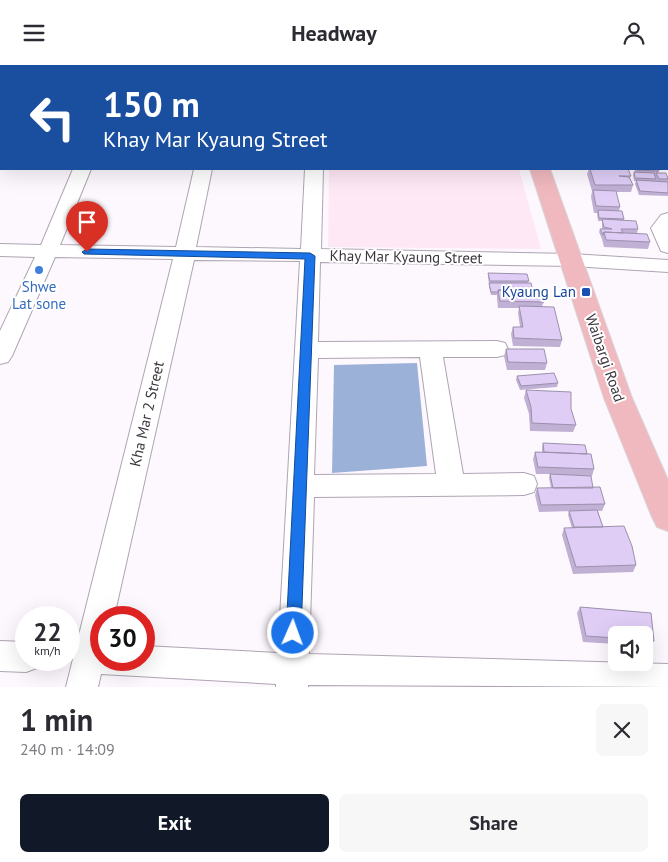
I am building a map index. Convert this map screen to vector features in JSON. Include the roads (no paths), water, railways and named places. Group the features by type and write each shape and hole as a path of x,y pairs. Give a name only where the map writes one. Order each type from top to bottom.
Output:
{"main road":[{"name":"Waibargi Road","path":"540,170 618,398 668,517"}],"street":[{"path":"0,356 48,251 82,170"},
{"name":"Kha Mar 2 Street","path":"89,665 204,170"},
{"path":"292,678 314,170"},
{"path":"668,219 661,228 668,247"},
{"name":"Khay Mar Kyaung Street","path":"0,250 572,260 668,266"},
{"path":"430,348 451,484"},
{"path":"306,350 497,349"},
{"path":"300,486 524,485"},
{"path":"0,656 15,657"},
{"path":"89,665 292,678 668,680"}],"water":[{"path":"417,363 427,466 332,473 334,365"}],"place":[{"name":"Shwe Lat sone","path":"39,270"},
{"name":"Kyaung Lan","path":"586,292"}]}
